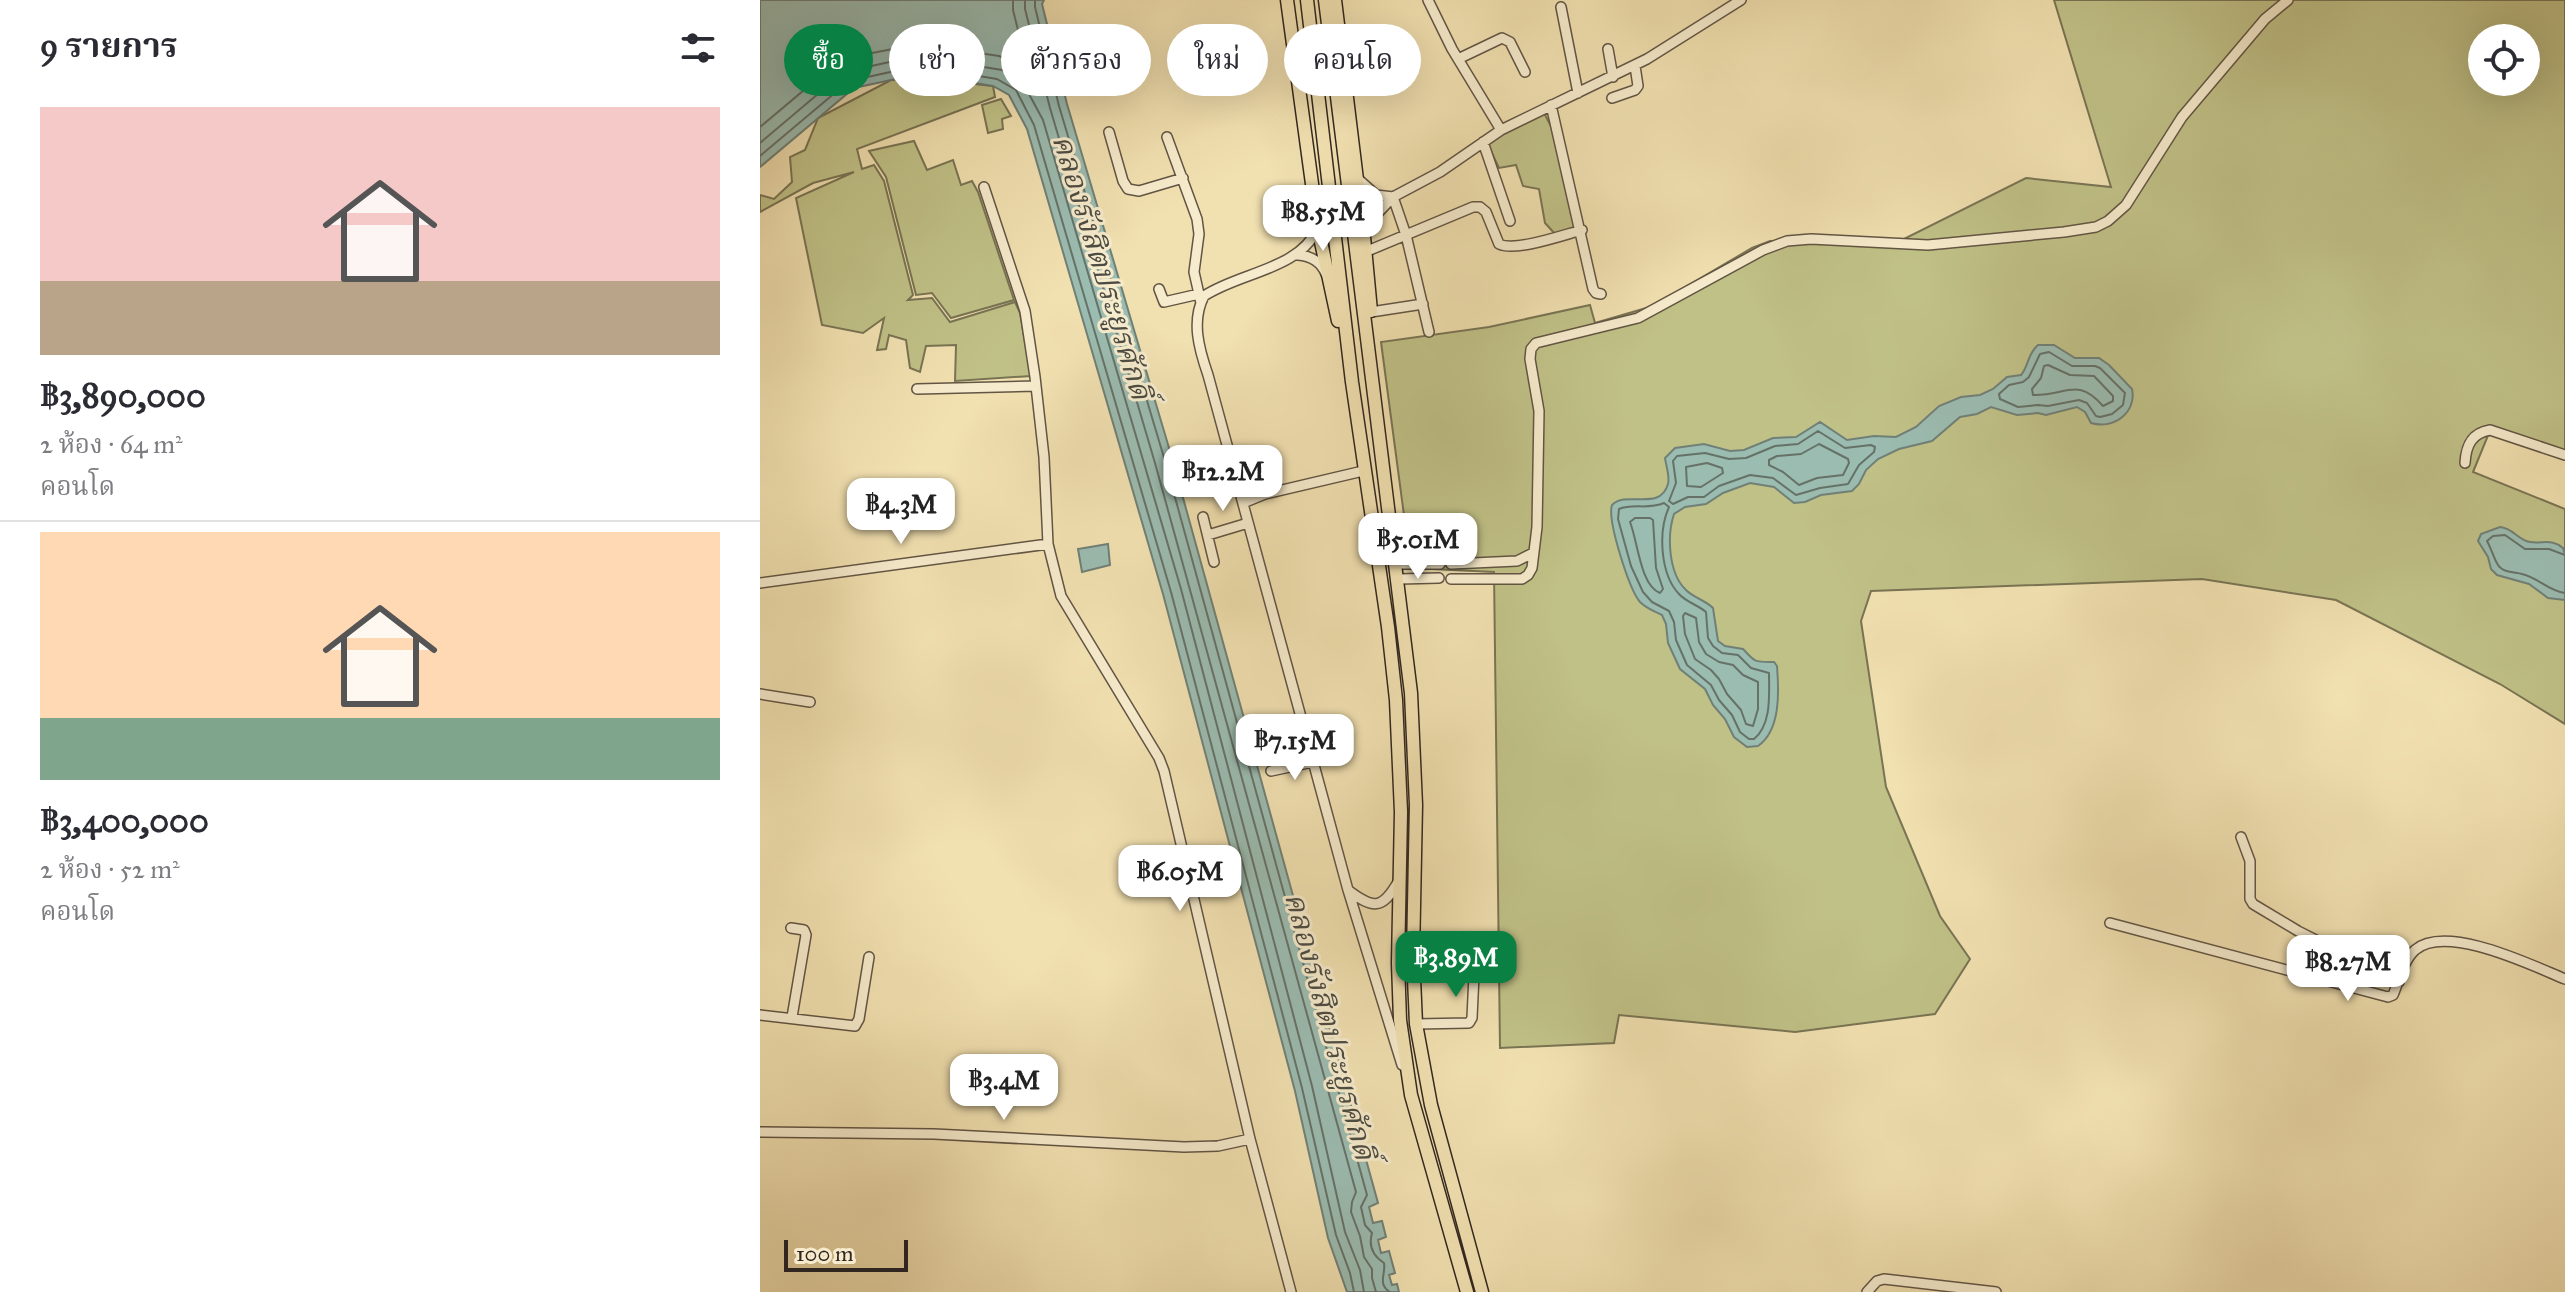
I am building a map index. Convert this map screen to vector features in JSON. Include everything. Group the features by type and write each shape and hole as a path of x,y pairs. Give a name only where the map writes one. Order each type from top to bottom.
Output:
{"main road":[{"path":"1287,0 1318,228 1352,382"},
{"path":"1307,0 1363,471 1395,687 1401,812 1398,994 1411,1095 1467,1292"},
{"path":"1325,0 1408,661 1415,752 1413,955 1416,1024 1431,1105 1482,1292"},
{"path":"1335,0 1364,237 1371,312 1371,379"}],"street":[{"path":"1428,0 1458,59 1501,130"},
{"path":"1364,237 1374,217 1393,197 1440,172 1501,130 1635,66 1741,0"},
{"path":"1451,579 1522,579 1532,568 1537,527 1539,425 1530,359 1531,349 1536,343 1638,318 1763,250 1787,241 1811,239 1928,245 2096,227 2126,205 2182,117 2257,28 2288,0"},
{"path":"1561,7 1578,93"},
{"path":"1458,59 1502,38 1510,42 1525,72"},
{"path":"1608,49 1613,77"},
{"path":"1612,98 1635,90 1639,81 1635,66"},
{"path":"1551,105 1582,230 1593,289 1601,294"},
{"path":"1109,132 1128,189 1139,191 1183,178"},
{"path":"1167,137 1197,219 1199,234 1194,272 1200,298 1197,320 1199,350 1348,890 1411,1095"},
{"path":"1483,142 1510,221"},
{"path":"1357,178 1376,195 1393,197"},
{"path":"984,187 1025,311 1044,457 1048,544 1061,596 1164,771 1250,1139 1291,1292"},
{"path":"1393,197 1406,235 1429,332"},
{"path":"1365,252 1473,207 1480,207 1486,212 1503,247 1582,230"},
{"path":"1159,289 1164,302 1200,298 1298,255 1318,228"},
{"path":"1298,255 1316,260 1324,268 1329,282"},
{"path":"1371,312 1423,304"},
{"path":"917,389 1036,386"},
{"path":"2465,463 2471,438 2481,431 2490,430 2565,455"},
{"path":"1176,465 1206,473 1234,471"},
{"path":"1243,503 1265,494 1363,471"},
{"path":"1203,517 1214,562"},
{"path":"1208,535 1248,523"},
{"path":"761,579 1048,544"},
{"path":"1451,564 1517,561 1533,553"},
{"path":"1396,564 1440,564"},
{"path":"1399,579 1439,578"},
{"path":"760,694 810,702"},
{"path":"1271,771 1313,762"},
{"path":"2241,837 2250,861 2250,899 2253,904 2333,950 2399,982"},
{"path":"1348,890 1370,904 1381,903 1389,898 1400,879"},
{"path":"2110,923 2388,997 2393,995 2408,959 2425,943 2442,942 2496,950 2565,979"},
{"path":"791,928 804,930 806,935 792,1017"},
{"path":"1416,1024 1469,1023 1472,1018 1475,953"},
{"path":"760,1015 857,1024 869,957"},
{"path":"760,1132 934,1134 1170,1147 1218,1146 1250,1139"},
{"path":"1867,1292 1877,1281 1884,1279 1996,1292"}],"green space":[{"path":"2054,0 2565,0 2565,455 2491,428 2473,472 2565,509 2565,724 2500,684 2336,600 2202,579 1871,591 1861,621 1886,787 1940,916 1970,959 1935,1014 1795,1032 1619,1015 1614,1043 1500,1048 1494,572 1411,568 1381,342 1489,327 1590,305 1595,323 1653,306 1752,248 1770,241 1840,239 1894,244 2026,178 2111,187"},
{"path":"889,81 889,96 985,96 985,85 993,86 995,97 857,149 862,169 874,165 884,181 913,295 908,300 932,298 950,322 1015,302 1020,313 1031,376 955,381 956,345 926,346 920,372 910,368 906,340 889,335 886,349 877,350 884,318 863,333 822,325 796,198 854,172 813,183 760,212 760,195 774,199 792,182 790,157 805,150 818,118 860,96 873,96 873,89"},
{"path":"1001,99 1011,116 1002,119 1003,129 988,133 982,105"},
{"path":"1543,111 1552,128 1575,229 1556,235 1545,223 1539,189 1523,186 1516,165 1499,168 1487,143"},
{"path":"914,141 927,170 953,160 961,185 972,181 1014,300 951,318 932,293 916,295 886,177 869,151"}],"water":[{"path":"760,0 1044,0 1042,4 1047,24 1001,24 1001,90 985,85 985,24 889,24 889,80 873,84 873,24 784,24 784,96 844,96 760,167"},
{"name":"คลองรังสิตประยูรศักดิ์","path":"1010,96 1065,96 1172,458 1378,1203 1369,1207 1373,1223 1382,1221 1386,1237 1378,1240 1381,1253 1389,1251 1395,1273 1389,1275 1392,1285 1397,1284 1399,1292 1347,1292 1328,1238 1295,1091 1163,594 1027,129"},
{"path":"2038,345 2054,345 2075,358 2099,358 2109,365 2132,389 2133,397 2127,412 2115,421 2100,424 2091,423 2085,412 2077,407 2046,415 2017,415 1991,407 1960,417 1932,441 1899,449 1878,459 1852,491 1794,503 1774,487 1750,483 1723,493 1706,504 1685,507 1674,514 1670,532 1672,564 1686,590 1713,608 1718,641 1725,646 1743,649 1756,661 1774,662 1777,666 1775,720 1766,739 1758,746 1747,747 1734,737 1705,689 1680,669 1668,643 1662,615 1645,606 1635,595 1616,539 1612,505 1626,499 1651,499 1664,492 1668,484 1665,458 1675,448 1704,444 1730,451 1744,450 1773,438 1796,437 1820,422 1847,440 1896,437 1916,427 1939,406 1961,397 1980,395 2007,377 2021,375"},
{"path":"2500,527 2526,541 2551,542 2563,548 2565,600 2548,598 2529,584 2497,575 2491,569 2478,541 2481,534"},
{"path":"1108,544 1110,565 1082,572 1078,549"}]}
